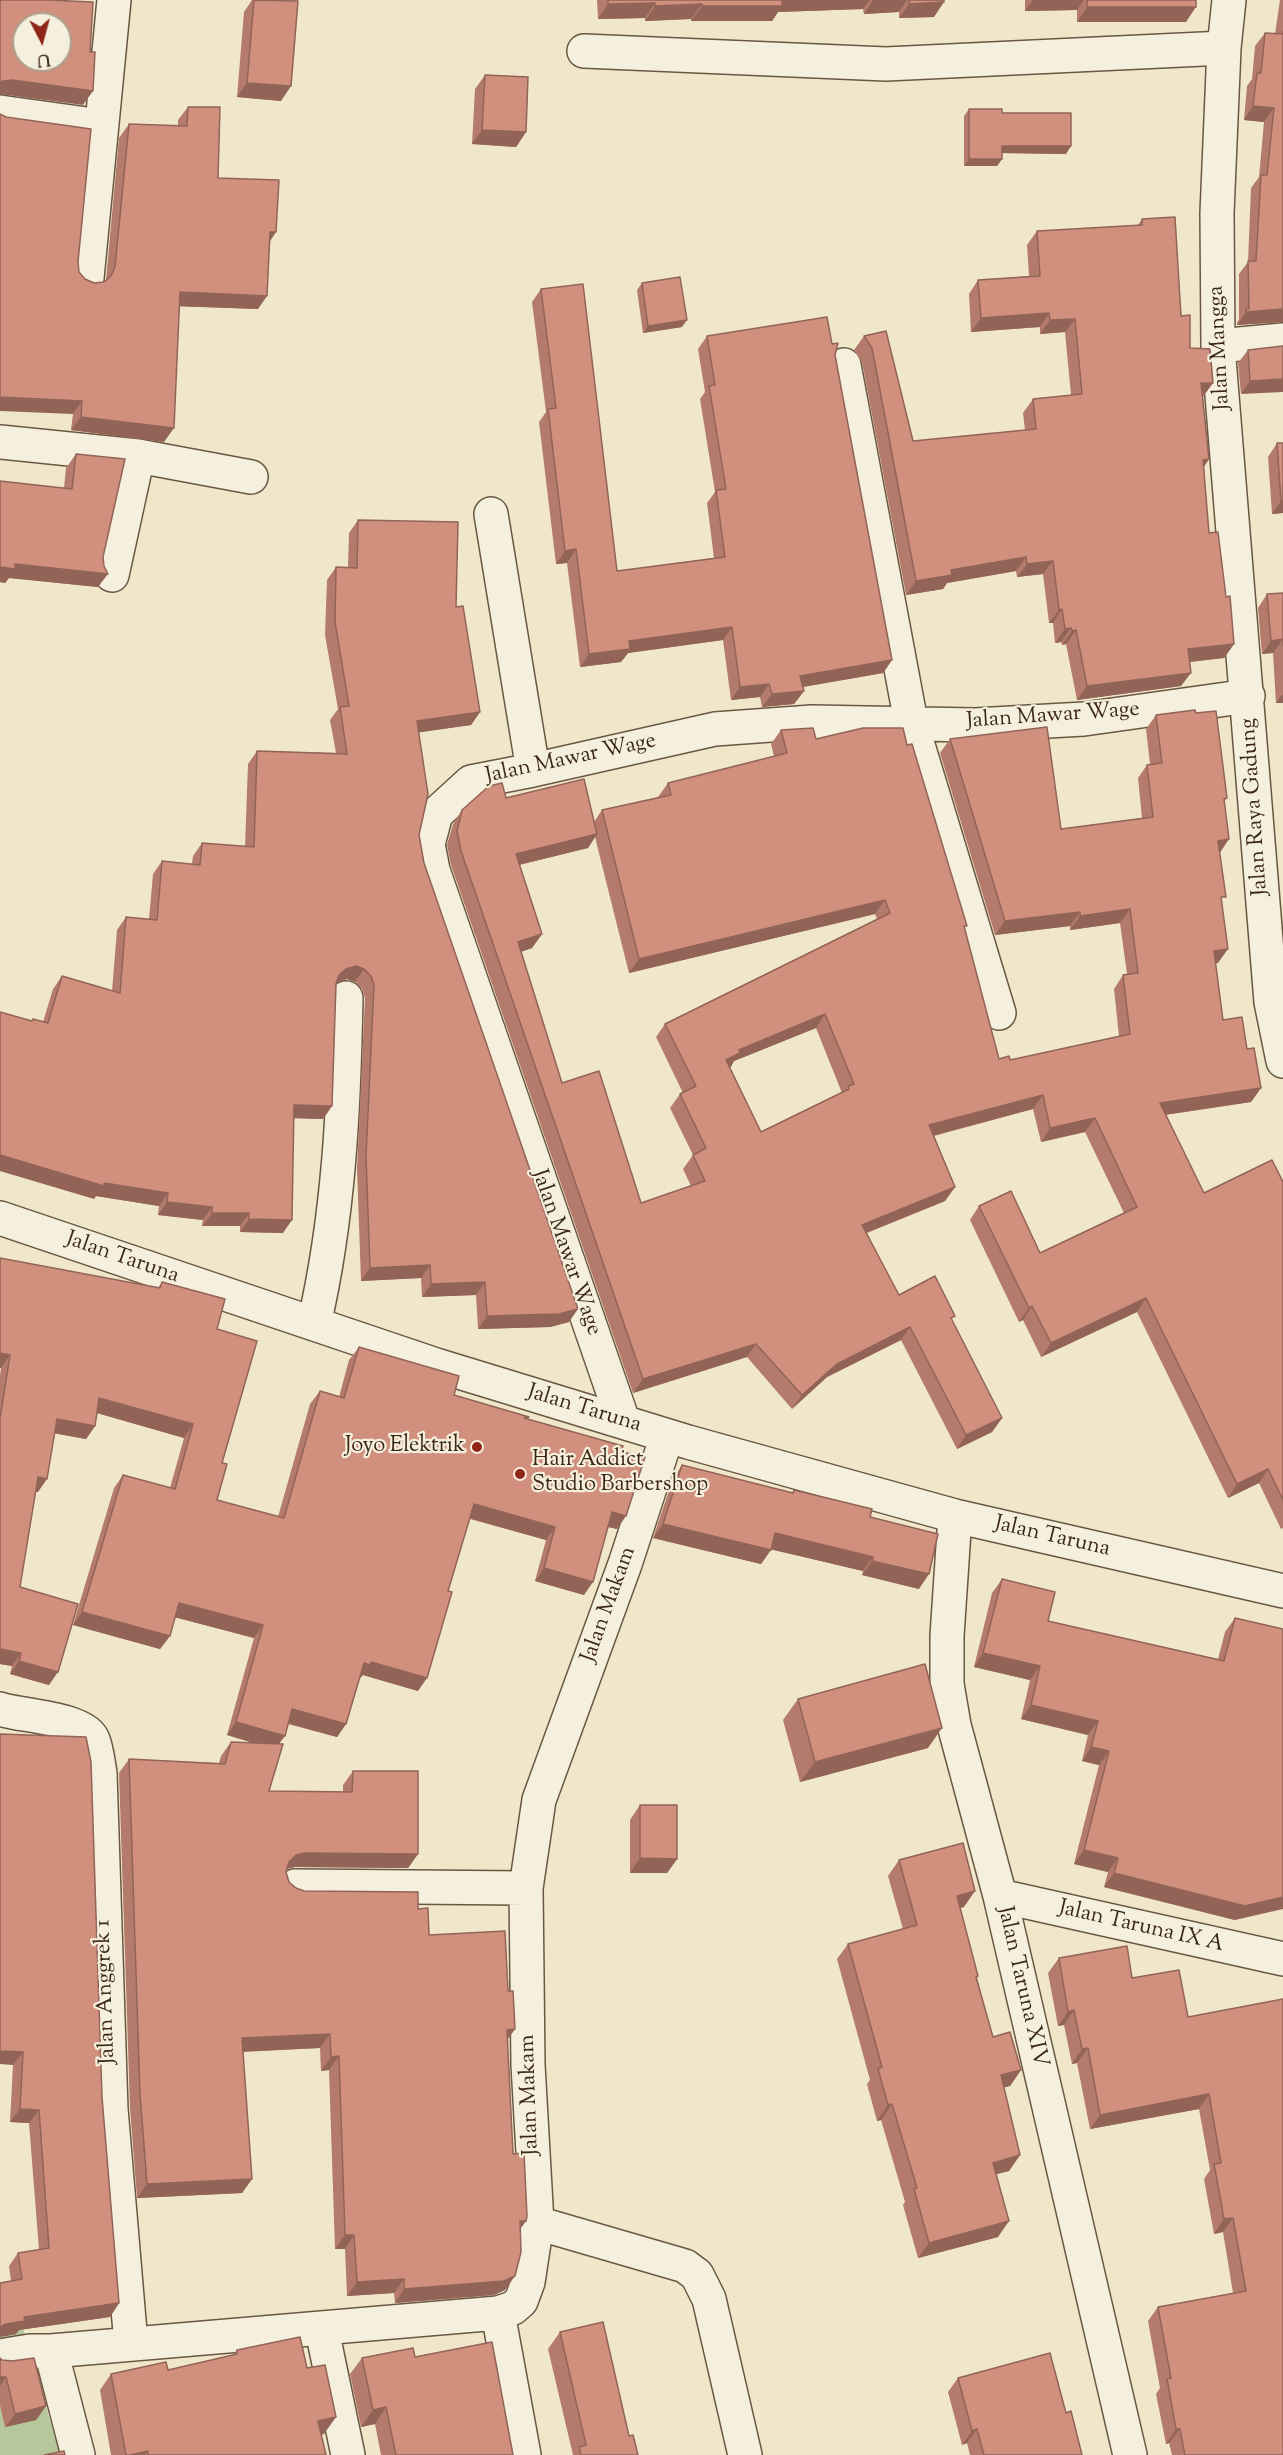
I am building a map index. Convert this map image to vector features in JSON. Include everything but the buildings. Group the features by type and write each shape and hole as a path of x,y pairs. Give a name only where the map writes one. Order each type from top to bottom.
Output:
{"street":[{"path":"87,278 113,0 108,0"},
{"name":"Jalan Mangga","path":"1229,0 1224,48 1217,213 1218,346 1248,696"},
{"path":"584,51 886,64 1224,48"},
{"path":"0,112 101,126"},
{"path":"1218,346 1283,340"},
{"path":"844,365 911,722 999,1013"},
{"path":"0,442 138,456 251,477"},
{"path":"112,575 138,456"},
{"path":"491,514 533,770"},
{"name":"Jalan Mawar Wage","path":"623,1421 433,870 428,844 436,814 471,782 715,729 812,722 911,722 975,725 1084,719 1248,696"},
{"name":"Jalan Raya Gadung","path":"1248,696 1271,1002 1283,1061"},
{"path":"314,1324 325,1275 337,1190 345,1084 346,998"},
{"name":"Jalan Taruna","path":"0,1218 436,1365 667,1436 955,1516 1283,1591"},
{"name":"Jalan Makam","path":"0,2356 30,2351 322,2330 498,2313 513,2308 521,2301 528,2282 537,2223 528,2065 526,1888 539,1800 625,1564 667,1436"},
{"name":"Jalan Taruna XIV","path":"955,1516 946,1684 954,1725 1000,1896 1130,2455"},
{"name":"Jalan Anggrek 1","path":"0,1709 41,1717 85,1731 93,1739 100,1773 111,2109 131,2344"},
{"path":"295,1886 526,1888"},
{"name":"Jalan Taruna IX A","path":"1000,1896 1283,1959"},
{"path":"537,2223 685,2266 697,2275 709,2300 745,2455"},
{"path":"498,2313 525,2455"},
{"path":"322,2330 348,2455"},
{"path":"51,2351 78,2455"}],"green space":[{"path":"0,2321 21,2321 60,2455 0,2455"}],"place":[{"name":"Joyo Elektrik","path":"477,1447"},
{"name":"Hair Addict Studio Barbershop","path":"520,1474"}]}
